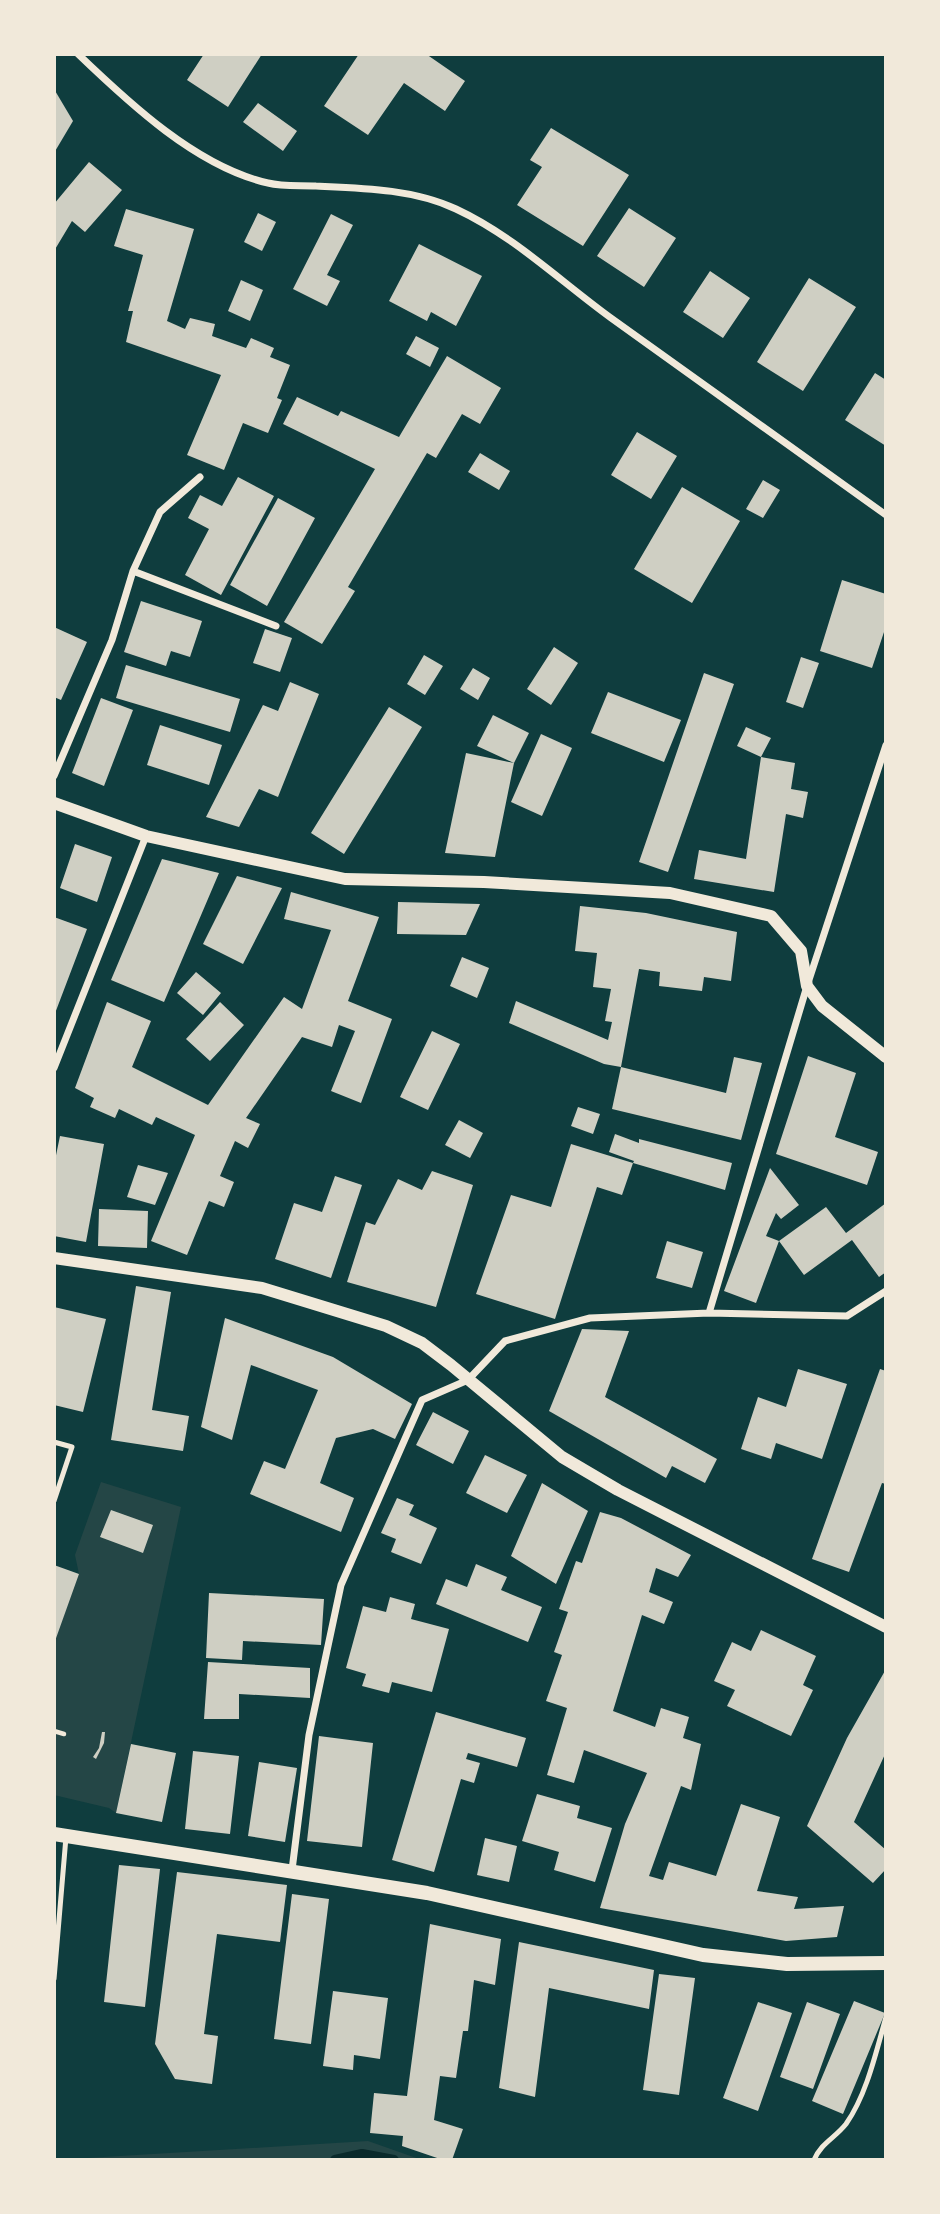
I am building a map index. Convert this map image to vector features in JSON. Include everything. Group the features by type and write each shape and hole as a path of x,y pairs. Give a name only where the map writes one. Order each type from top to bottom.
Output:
{"main road":[{"path":"60,1835 427,1893 703,1955 787,1964 886,1963"}],"street":[{"path":"78,54 123,97 170,133 223,166 269,184 355,188 410,195 454,208 511,240 608,316 886,515"},
{"path":"54,776 112,640 133,571 160,512 200,477"},
{"path":"133,571 276,626"},
{"path":"709,1313 807,986 886,745"},
{"path":"54,803 146,836 345,879 484,882 670,893 771,916 800,951 807,986 822,1006 886,1057"},
{"path":"54,1068 146,836"},
{"path":"54,1258 262,1288 386,1325 422,1343 562,1457 618,1490 886,1627"},
{"path":"292,1870 309,1735 341,1585 422,1400 468,1380 505,1342 590,1318 709,1313 847,1316 886,1291"}],"lane":[{"path":"54,1441 72,1447 54,1501"},
{"path":"54,1979 60,1835"},
{"path":"814,2160 820,2147 845,2124 871,2071 886,2017"}],"path":[{"path":"54,1731 64,1734"}],"shaded area":[{"path":"101,1482 181,1507 116,1813 109,1808 54,1795 54,1642 79,1574 75,1555"},
{"path":"368,2141 422,2160 54,2160"}],"building":[{"path":"204,54 262,54 228,107 187,80"},
{"path":"359,54 426,54 465,81 445,111 404,83 368,135 324,106"},
{"path":"54,89 73,121 54,153"},
{"path":"258,103 297,131 283,151 243,122"},
{"path":"551,128 629,175 583,246 517,205 542,167 530,160"},
{"path":"89,162 122,190 85,232 72,221 54,251 54,204"},
{"path":"629,208 676,238 644,287 597,256"},
{"path":"126,209 194,229 167,321 185,329 190,318 215,324 212,336 246,348 251,338 274,348 270,357 290,365 277,398 282,400 268,433 243,423 224,470 187,455 221,375 126,342 133,311 128,311 143,255 114,246"},
{"path":"258,213 276,222 262,251 244,242"},
{"path":"331,214 353,225 327,275 340,281 327,306 293,289"},
{"path":"419,244 482,276 456,326 431,312 427,321 389,301"},
{"path":"710,271 750,298 723,338 683,312"},
{"path":"809,278 856,307 803,391 757,362"},
{"path":"241,280 263,290 250,321 228,311"},
{"path":"416,336 439,348 430,367 406,354"},
{"path":"447,356 501,388 480,424 462,414 436,458 427,453 348,587 355,591 322,644 284,622 375,469 283,424 297,397 338,416 341,411 399,437"},
{"path":"875,373 886,380 886,446 845,420"},
{"path":"637,432 677,456 651,499 611,475"},
{"path":"480,453 510,471 499,490 468,472"},
{"path":"238,477 274,496 221,595 185,575 209,529 188,518 200,495 222,506"},
{"path":"763,480 780,490 763,518 746,509"},
{"path":"682,487 740,521 692,603 634,569"},
{"path":"278,498 315,518 267,606 230,585"},
{"path":"842,580 886,594 886,626 872,668 820,651"},
{"path":"141,601 202,621 190,657 171,651 166,666 124,652"},
{"path":"54,627 87,642 61,700 54,697"},
{"path":"265,629 292,638 280,672 253,663"},
{"path":"554,647 578,663 551,705 527,689"},
{"path":"424,655 443,666 425,695 407,684"},
{"path":"801,657 819,663 803,708 786,702"},
{"path":"126,665 240,699 230,732 116,698"},
{"path":"473,668 490,678 478,700 460,689"},
{"path":"704,673 734,684 668,872 639,862"},
{"path":"290,682 319,694 278,797 259,789 239,827 206,817 263,705 278,711"},
{"path":"608,692 681,720 664,762 591,733"},
{"path":"101,698 133,710 104,786 72,773"},
{"path":"389,707 422,727 344,854 311,833"},
{"path":"493,715 529,733 514,763 477,746"},
{"path":"160,725 222,745 209,785 147,765"},
{"path":"746,727 771,738 761,757 737,746"},
{"path":"541,734 572,748 542,816 511,802"},
{"path":"466,753 514,763 495,857 445,853"},
{"path":"761,757 795,763 791,789 808,792 803,818 786,814 774,892 694,879 699,850 746,859"},
{"path":"75,844 112,857 97,902 60,888"},
{"path":"162,859 219,873 164,1002 111,980"},
{"path":"237,876 282,888 243,964 203,944"},
{"path":"291,892 379,917 348,1001 392,1019 361,1103 331,1091 355,1031 339,1025 332,1047 302,1037 246,1118 260,1124 248,1148 235,1141 220,1176 234,1182 224,1207 209,1201 187,1255 151,1241 195,1135 156,1117 152,1125 119,1109 115,1118 90,1107 94,1098 75,1088 107,1002 151,1021 132,1067 208,1105 284,997 302,1009 331,930 284,919"},
{"path":"398,902 480,904 466,935 397,934"},
{"path":"580,906 646,913 737,932 731,981 704,977 702,991 659,986 660,972 639,969 621,1067 604,1064 509,1023 516,1001 608,1040 612,1022 605,1021 611,989 593,987 597,953 575,951"},
{"path":"54,917 87,929 54,1016"},
{"path":"462,957 489,968 477,998 450,986"},
{"path":"196,972 221,993 203,1015 177,993"},
{"path":"220,1002 244,1025 210,1061 186,1039"},
{"path":"432,1031 460,1044 428,1110 400,1097"},
{"path":"808,1056 856,1073 835,1137 878,1152 867,1185 776,1154"},
{"path":"734,1057 762,1063 741,1140 612,1109 621,1067 726,1093"},
{"path":"578,1107 600,1114 593,1134 571,1126"},
{"path":"459,1120 483,1133 470,1158 445,1145"},
{"path":"615,1134 639,1143 639,1139 732,1163 725,1190 633,1163 634,1161 609,1152"},
{"path":"60,1136 104,1144 86,1242 54,1236 54,1165"},
{"path":"571,1144 633,1163 622,1195 597,1187 555,1319 476,1294 511,1195 551,1207"},
{"path":"138,1165 168,1173 155,1205 127,1197"},
{"path":"770,1168 799,1205 781,1219 776,1213 766,1236 779,1241 756,1303 724,1291"},
{"path":"432,1171 473,1185 436,1307 347,1282 366,1222 375,1225 398,1179 422,1190"},
{"path":"335,1176 362,1185 331,1278 275,1259 294,1203 322,1212"},
{"path":"886,1203 886,1272 879,1277 852,1240 804,1275 779,1241 826,1207 846,1233"},
{"path":"99,1209 148,1211 147,1248 98,1246"},
{"path":"667,1241 703,1252 692,1288 656,1278"},
{"path":"136,1286 171,1292 152,1410 189,1416 183,1451 111,1440"},
{"path":"54,1307 106,1319 83,1412 54,1405"},
{"path":"225,1318 333,1357 412,1404 395,1439 373,1429 336,1438 320,1483 354,1498 341,1532 250,1494 264,1461 285,1469 318,1390 251,1365 232,1440 201,1427"},
{"path":"582,1329 629,1331 605,1397 717,1459 705,1483 672,1466 666,1478 549,1411"},
{"path":"798,1369 847,1384 822,1459 776,1443 771,1459 741,1449 758,1397 786,1407"},
{"path":"880,1369 886,1371 886,1484 882,1483 849,1572 812,1559"},
{"path":"433,1412 469,1431 453,1464 416,1445"},
{"path":"485,1455 527,1475 507,1513 466,1493"},
{"path":"542,1483 588,1511 556,1584 511,1556"},
{"path":"397,1498 414,1505 409,1515 437,1528 421,1564 391,1552 396,1539 381,1533"},
{"path":"111,1510 153,1525 143,1553 100,1537"},
{"path":"600,1512 621,1518 691,1555 678,1577 656,1568 649,1592 673,1602 664,1624 642,1615 613,1711 655,1727 661,1708 689,1717 683,1738 701,1744 691,1790 681,1786 649,1876 663,1880 669,1862 716,1876 741,1804 780,1817 757,1891 798,1897 794,1909 844,1906 837,1937 786,1941 600,1908 625,1824 647,1773 584,1750 574,1783 547,1775 567,1708 546,1701 562,1655 554,1652 568,1612 559,1609 576,1561 582,1563"},
{"path":"476,1564 507,1577 501,1590 542,1607 528,1642 436,1604 446,1579 467,1587"},
{"path":"54,1565 79,1574 55,1641 54,1641"},
{"path":"209,1593 324,1599 321,1645 243,1641 242,1660 206,1658"},
{"path":"390,1597 415,1604 411,1619 449,1629 432,1692 392,1682 389,1693 362,1686 366,1674 346,1668 363,1606 386,1612"},
{"path":"761,1630 816,1656 803,1685 813,1690 791,1736 727,1706 735,1690 714,1681 732,1642 751,1651"},
{"path":"208,1662 310,1668 310,1698 239,1694 239,1719 204,1719"},
{"path":"886,1669 886,1752 854,1822 886,1850 886,1869 873,1883 807,1826 847,1738"},
{"path":"436,1712 526,1738 517,1767 468,1753 466,1759 480,1763 474,1783 461,1779 434,1872 392,1860"},
{"path":"102,1732 105,1732 104,1743 96,1759 93,1757 99,1748"},
{"path":"319,1736 373,1743 362,1847 307,1841"},
{"path":"131,1744 176,1753 162,1822 116,1813"},
{"path":"193,1751 239,1756 230,1834 185,1829"},
{"path":"259,1762 297,1768 285,1842 248,1836"},
{"path":"537,1794 580,1806 577,1818 612,1828 595,1882 554,1870 559,1852 522,1841"},
{"path":"485,1838 517,1846 509,1882 477,1875"},
{"path":"119,1865 160,1869 145,2007 104,2002"},
{"path":"177,1872 287,1885 280,1942 217,1934 204,2034 218,2036 212,2084 175,2079 155,2044"},
{"path":"292,1894 329,1899 311,2044 274,2039"},
{"path":"430,1924 501,1939 495,1985 474,1980 468,2031 463,2031 456,2078 440,2076 434,2120 463,2129 452,2160 443,2160 402,2146 403,2136 370,2133 374,2093 407,2096"},
{"path":"519,1942 654,1970 649,2009 549,1988 535,2097 499,2088"},
{"path":"659,1974 695,1978 679,2095 643,2090"},
{"path":"333,1991 388,1998 380,2059 354,2055 353,2070 323,2066"},
{"path":"854,2001 885,2013 843,2114 812,2101"},
{"path":"758,2002 792,2013 758,2111 723,2098"},
{"path":"807,2002 840,2014 813,2089 780,2077"}],"waterway":[{"path":"335,2160 362,2154 394,2160"}]}
